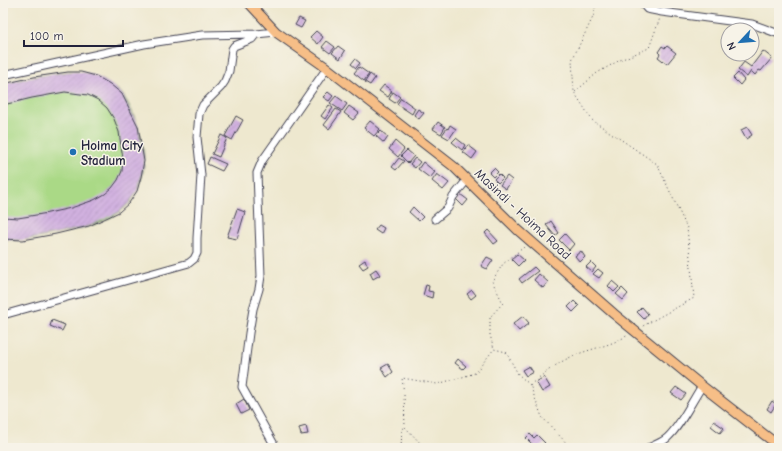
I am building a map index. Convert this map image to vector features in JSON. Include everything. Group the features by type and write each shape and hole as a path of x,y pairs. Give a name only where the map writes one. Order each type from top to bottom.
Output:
{"main road":[{"name":"Masindi - Hoima Road","path":"249,3 276,32 327,68 453,166 530,240 634,330 702,386 779,446"}],"street":[{"path":"642,3 647,9 752,24 779,34"},
{"path":"3,75 144,44 202,35 276,32"},
{"path":"3,315 189,263 194,259 197,253 201,175 197,137 199,114 203,105 225,81 229,71 232,49 234,46 252,39 256,34"},
{"path":"276,448 242,387 248,333 261,276 257,174 262,161 327,68"},
{"path":"435,219 448,208 453,197 467,180"},
{"path":"648,448 658,444 671,433 702,386"}],"path":[{"path":"530,385 550,369 573,356 618,341 634,330 694,298 687,228 657,164 592,120 574,92 572,60 595,13 595,3"},
{"path":"574,92 614,63 649,48 662,12"},
{"path":"494,349 490,335 490,317 503,303 492,281 503,264 522,249 530,240"},
{"path":"494,349 506,352 518,374 530,385 542,417 571,448"},
{"path":"401,448 402,429 405,427 402,378 437,384 459,378 474,373 494,349"},
{"path":"405,427 425,448"}],"green space":[{"name":"Hoima City Stadium","path":"68,72 97,77 120,92 126,101 138,126 144,152 144,166 140,183 129,203 122,210 106,220 79,229 39,237 17,240 3,239 3,84 34,77"}],"building":[{"path":"299,18 305,21 301,28 295,25"},
{"path":"316,31 323,37 318,44 310,37"},
{"path":"327,41 335,47 330,53 322,47"},
{"path":"338,46 345,51 340,59 332,53"},
{"path":"662,46 665,48 667,46 676,53 667,64 658,57 660,54 658,52"},
{"path":"763,51 772,58 761,71 759,70 755,75 751,71 747,77 738,70 744,62 751,67 755,62 760,62 760,55"},
{"path":"355,59 360,63 356,68 351,64"},
{"path":"359,67 369,74 364,81 354,73"},
{"path":"68,72 81,72 96,76 110,84 122,94 138,126 144,161 137,191 129,203 119,212 89,226 23,240 3,239 3,217 18,218 48,213 71,208 94,200 112,188 122,171 123,158 119,132 114,119 107,108 98,100 88,95 65,92 3,105 3,84 34,77"},
{"path":"738,73 744,80 740,85 733,78"},
{"path":"370,74 375,78 370,85 365,82"},
{"path":"384,85 392,91 388,97 379,91"},
{"path":"328,92 333,96 329,101 323,97"},
{"path":"393,92 400,97 395,103 389,99"},
{"path":"336,96 347,104 342,111 330,103"},
{"path":"401,98 415,108 412,114 397,104"},
{"path":"329,105 333,108 325,119 321,116"},
{"path":"349,106 359,113 353,120 344,113"},
{"path":"336,109 341,112 329,129 324,125"},
{"path":"418,109 424,113 419,119 414,115"},
{"path":"236,116 243,120 232,140 225,136"},
{"path":"370,121 380,129 374,136 364,128"},
{"path":"438,122 445,127 441,134 433,129"},
{"path":"450,125 456,129 449,139 442,135"},
{"path":"747,127 752,135 746,139 741,130"},
{"path":"381,131 388,137 384,143 376,136"},
{"path":"221,135 227,138 219,157 212,154"},
{"path":"456,138 465,145 462,150 452,142"},
{"path":"395,141 404,149 398,157 389,149"},
{"path":"468,145 477,152 472,159 463,152"},
{"path":"407,150 414,156 408,163 401,156"},
{"path":"210,157 226,164 222,171 207,164"},
{"path":"399,158 404,161 396,170 392,167"},
{"path":"415,158 420,162 415,168 410,164"},
{"path":"423,162 435,172 430,178 418,169"},
{"path":"494,168 498,172 493,177 489,173"},
{"path":"437,174 449,183 443,190 432,181"},
{"path":"499,174 503,178 498,183 494,179"},
{"path":"507,176 512,180 506,189 500,185"},
{"path":"460,194 468,200 463,206 456,199"},
{"path":"413,207 423,217 419,221 409,212"},
{"path":"237,209 245,212 237,239 227,237"},
{"path":"551,221 559,233 555,236 546,225"},
{"path":"379,225 384,228 381,234 375,230"},
{"path":"488,230 498,241 494,244 485,233"},
{"path":"565,234 574,244 569,250 559,240"},
{"path":"581,251 585,257 580,262 575,256"},
{"path":"517,254 524,260 518,266 511,259"},
{"path":"487,257 493,260 487,269 481,266"},
{"path":"365,260 368,266 363,269 359,264"},
{"path":"591,262 596,267 592,272 586,267"},
{"path":"534,267 538,271 522,283 519,279"},
{"path":"376,269 380,275 373,279 370,273"},
{"path":"598,269 603,273 599,278 593,274"},
{"path":"539,274 548,282 543,288 534,280"},
{"path":"612,281 619,287 614,292 608,286"},
{"path":"426,285 429,286 428,291 433,292 432,298 423,295"},
{"path":"622,288 628,294 623,300 616,294"},
{"path":"472,290 476,295 471,299 467,294"},
{"path":"574,301 579,306 573,312 568,307"},
{"path":"642,307 648,314 644,319 637,312"},
{"path":"523,316 529,323 519,331 513,324"},
{"path":"52,320 65,325 62,331 50,326"},
{"path":"458,359 466,366 463,369 455,363"},
{"path":"388,364 393,372 387,377 381,368"},
{"path":"529,366 533,372 526,376 522,370"},
{"path":"544,377 550,387 542,392 536,382"},
{"path":"676,387 686,394 681,400 671,393"},
{"path":"244,399 249,410 241,414 236,404"},
{"path":"772,401 776,404 771,412 767,409"},
{"path":"714,421 724,428 720,433 711,426"},
{"path":"306,426 308,434 301,435 299,428"},
{"path":"530,434 534,438 537,435 545,443 540,448 536,448 526,438"}],"place":[{"name":"Hoima City Stadium","path":"73,152"}]}
